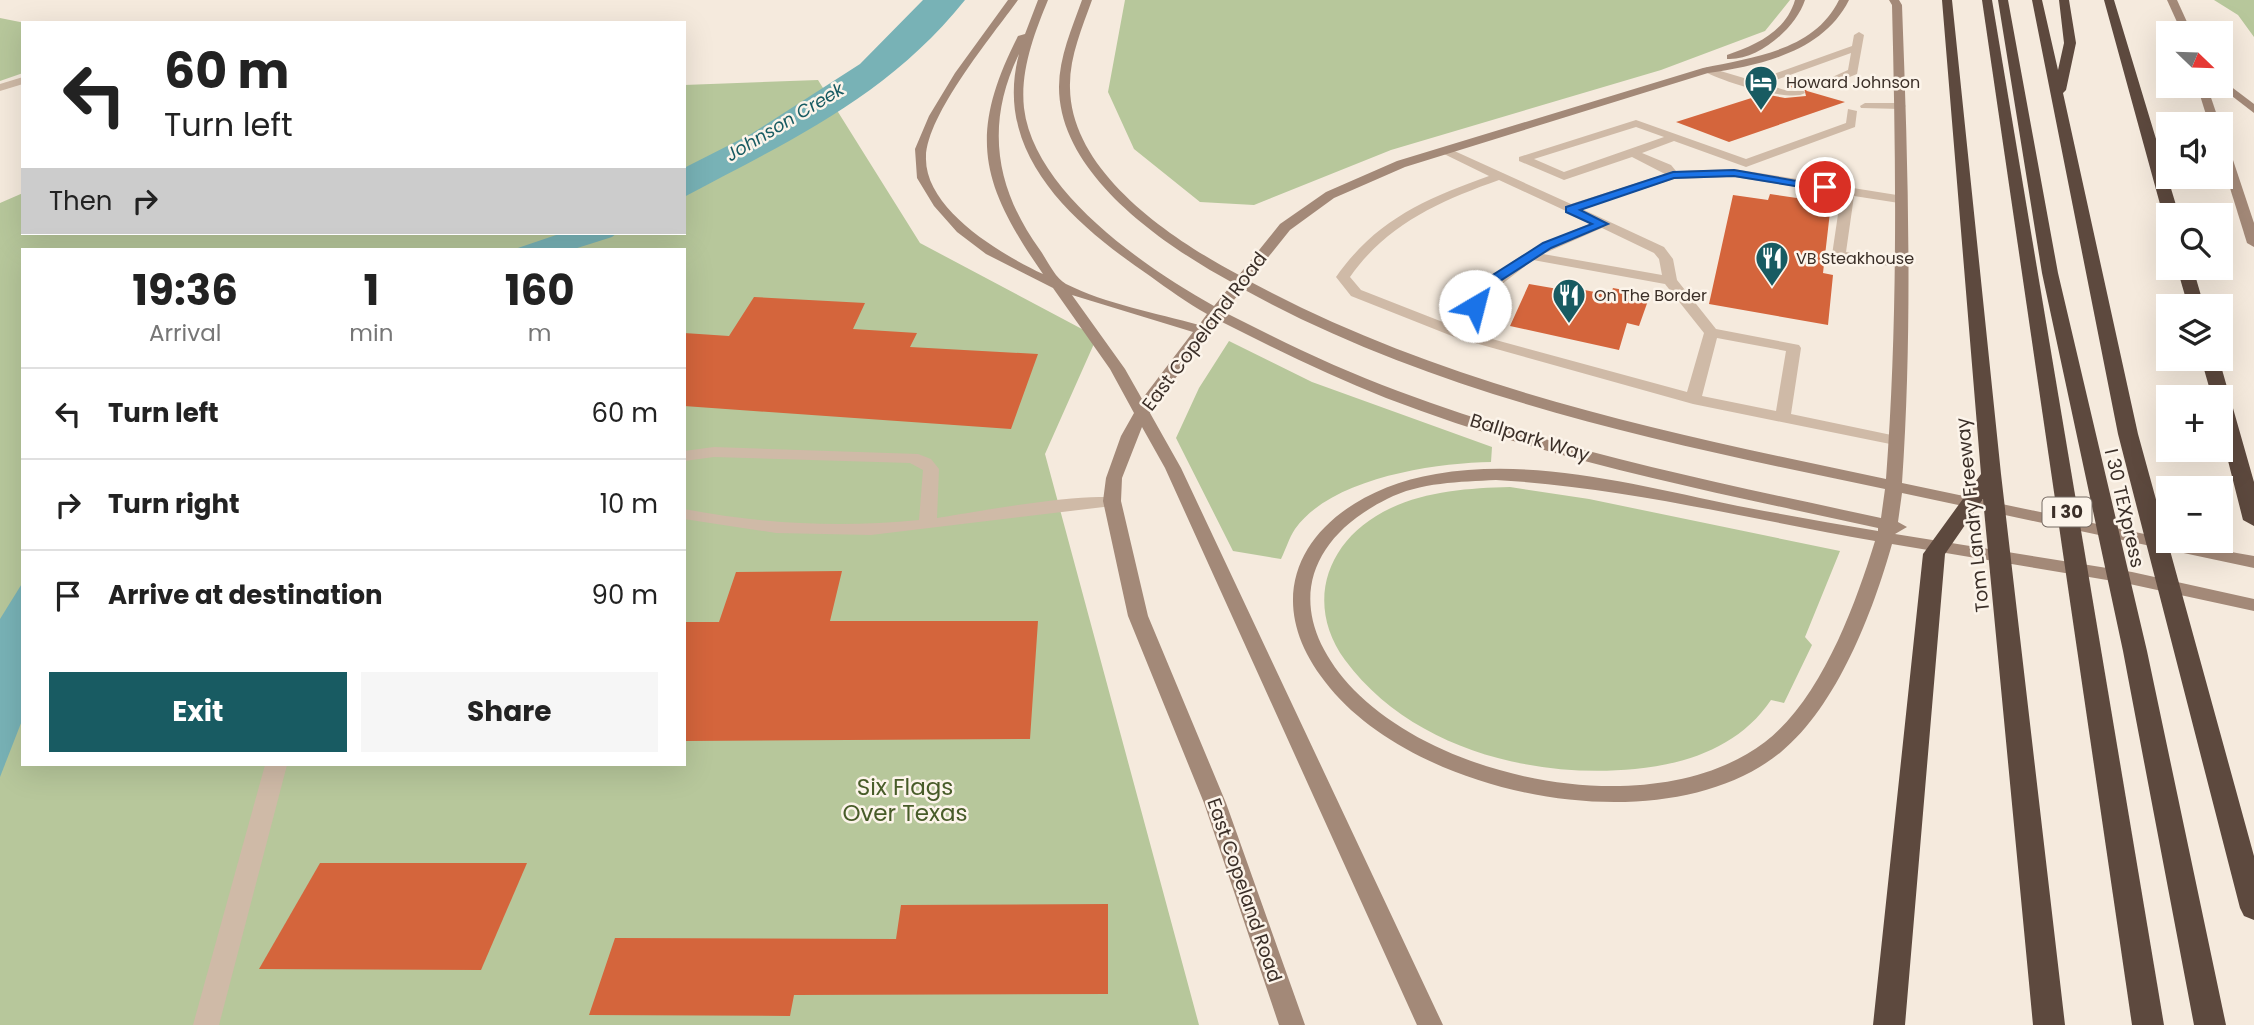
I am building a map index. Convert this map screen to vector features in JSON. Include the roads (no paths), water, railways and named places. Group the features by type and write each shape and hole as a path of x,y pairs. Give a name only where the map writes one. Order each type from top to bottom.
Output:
{"highway":[{"name":"Tom Landry Freeway","path":"1947,0 1991,474 2049,1025"},
{"name":"I 30","path":"1987,0 2148,1025"},
{"name":"I 30 TEXpress","path":"2003,0 2050,273 2135,651 2210,1025"},
{"name":"I 30 TEXpress","path":"2037,0 2128,434 2254,908"},
{"path":"2058,99 2070,43 2064,0"},
{"path":"2109,0 2168,203"},
{"path":"2233,442 2254,520"},
{"path":"1889,1025 1934,554 1991,474"}],"main road":[{"path":"1013,0 925,135 920,167 927,188 969,236 1007,261 1087,295 1202,330"},
{"name":"Ballpark Way","path":"1042,0 1018,81 1022,125 1049,179 1078,213 1106,239 1168,285 1216,313 1346,374 1486,425 1751,505"},
{"name":"Ballpark Way","path":"1087,0 1064,75 1065,102 1069,120 1098,171 1154,227 1253,290 1307,318 1384,351 1541,404 1655,435 2254,562"},
{"name":"East Copeland Road","path":"1707,70 1720,61 1749,51 1775,36 1795,17 1800,0"},
{"name":"East Copeland Road","path":"1293,1025 1214,803 1139,616 1112,501 1114,478 1129,436 1148,402 1272,243 1300,215 1330,195 1377,173 1446,151 1707,70 1736,67 1808,39 1835,19 1844,0"},
{"path":"1894,0 1897,5 1901,106 1900,265 1892,507 1884,546 1857,615 1812,705 1774,746 1751,763 1699,783 1647,792 1585,792 1519,783 1458,764 1401,736 1357,705 1322,664 1305,627 1300,586 1313,549 1326,532 1362,504 1404,486 1473,475 1548,476 1751,505 2132,578 2254,605"},
{"path":"2172,0 2182,21"},
{"path":"1034,23 1017,45 1003,76 992,144 998,185 1030,246 1117,369 1168,459 1244,618 1308,766 1430,1025"},
{"path":"2233,92 2254,110"},
{"path":"2233,179 2254,243"}],"lane":[{"path":"1812,88 1853,72 1859,35"},
{"path":"1753,85 1856,48"},
{"path":"1707,70 1787,94 1800,93"},
{"path":"0,88 21,81"},
{"path":"1865,106 1901,106"},
{"path":"1674,137 1564,176 1523,159 1636,122 1746,163 1851,125 1852,111"},
{"path":"1446,151 1659,250 1666,259 1670,281 1712,333 1794,348 1783,417"},
{"path":"1632,153 1667,168 1673,175"},
{"path":"1570,209 1673,175 1734,173 1899,199"},
{"path":"1499,176 1436,198 1389,225 1352,262 1343,277 1356,293 1462,335 1693,399 1895,440"},
{"path":"1848,191 1839,255 1900,265"},
{"path":"1462,335 1475,306 1492,280 1547,245 1602,224"},
{"path":"1531,256 1670,281"},
{"path":"1693,399 1712,333"},
{"path":"686,456 713,452 912,458 925,463 931,469 928,524"},
{"path":"686,514 754,527 928,524 1056,503 1112,501"},
{"path":"206,1025 276,766"}],"water":[{"name":"Johnson Creek","path":"923,0 965,0 935,34 870,90 799,135 686,196 686,167 751,134 860,64"},
{"path":"556,235 614,235 577,248 518,248"},
{"path":"21,585 21,723 0,777 0,619"}],"place":[{"name":"Howard Johnson","path":"1761,112"},
{"name":"VB Steakhouse","path":"1772,288"},
{"name":"On The Border","path":"1569,325"}],"park label":[{"name":"Six Flags Over Texas","path":"905,800"}]}
